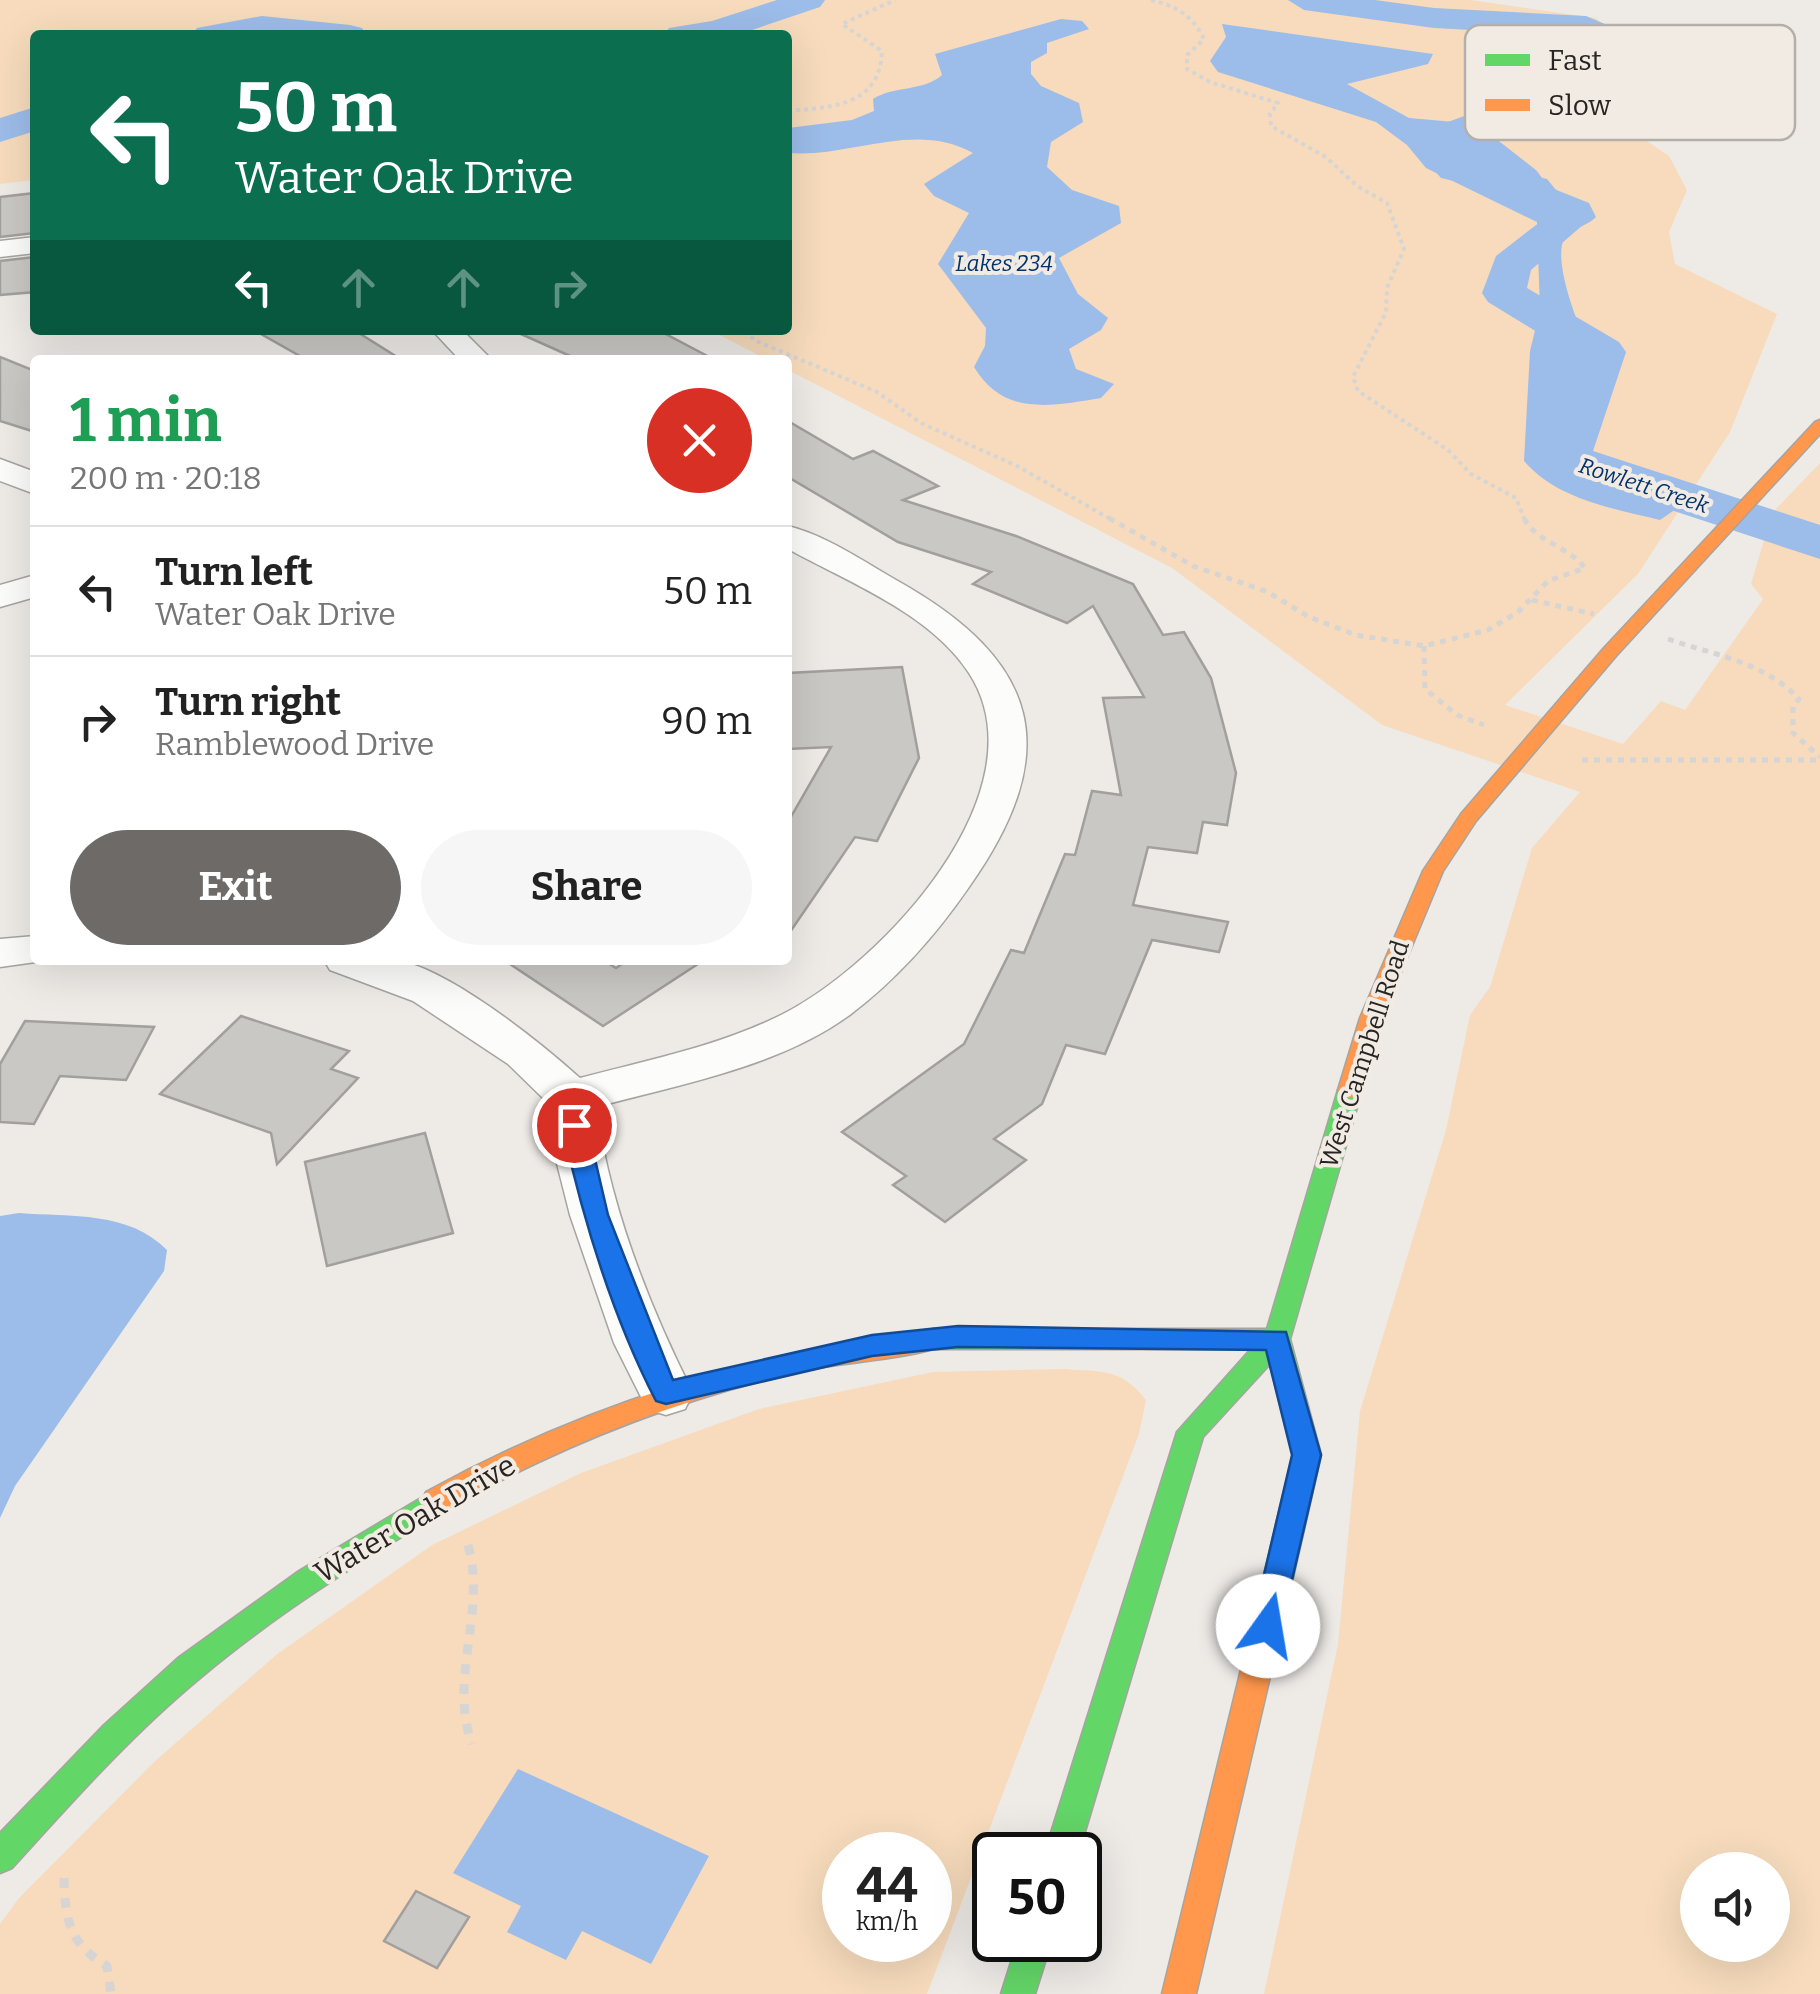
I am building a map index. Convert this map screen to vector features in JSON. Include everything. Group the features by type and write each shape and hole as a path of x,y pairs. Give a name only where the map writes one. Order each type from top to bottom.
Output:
{"main road":[{"name":"West Campbell Road","path":"1068,1832 1192,1432 1276,1339 1371,1018 1433,871 1468,818 1632,626 1820,425"},
{"name":"Water Oak Drive","path":"0,1857 73,1778 188,1668 328,1566 483,1473 666,1393 872,1346 958,1336 1276,1339"},
{"path":"1179,1994 1306,1455 1276,1339"},
{"path":"1018,1994 1028,1962"}],"street":[{"path":"0,250 30,246"},
{"path":"451,335 472,355"},
{"path":"0,469 30,482"},
{"path":"571,1097 715,1058 802,1024 858,988 922,926 972,848 1002,787 1010,743 1003,707 983,666 939,624 792,538"},
{"path":"0,597 30,588"},
{"path":"0,953 30,950"},
{"path":"365,965 428,991 524,1054 571,1097 578,1152 595,1215 641,1343 666,1393"}],"path":[{"path":"792,111 834,106 875,85 880,79 882,51 842,24 895,0"},
{"path":"792,357 877,392 921,423 1017,466 1193,566 1268,592 1328,626 1424,646 1488,630 1532,600 1548,581 1585,568 1583,560 1528,527 1516,498 1471,474 1448,450 1358,391 1353,377 1386,312 1387,288 1404,249 1387,203 1357,186 1326,157 1271,126 1270,114 1278,103 1210,82 1188,69 1187,56 1204,38 1202,33 1182,7 1151,0"},
{"path":"752,335 765,346 787,355"},
{"path":"1532,600 1572,606 1632,626 1745,666 1793,690 1799,699 1793,706 1793,733 1820,759"},
{"path":"1424,646 1425,689 1456,716 1484,726"},
{"path":"1582,760 1820,759"},
{"path":"468,1545 477,1567 478,1606 462,1684 462,1714 472,1744"},
{"path":"64,1877 69,1936 74,1948 107,1966 112,1994"}],"shaded area":[{"path":"0,0 1471,0 1596,18 1603,25 1465,25 1465,140 1645,140 1669,156 1687,190 1669,232 1675,264 1777,314 1730,432 1638,574 1505,705 1623,744 1661,701 1685,710 1763,599 1751,584 1772,513 1820,463 1820,1994 1264,1994 1338,1644 1360,1411 1446,1130 1470,1015 1490,987 1532,848 1580,792 1382,725 1172,568 792,372 792,355 758,355 720,335 792,335 792,30 30,30 30,116 0,120"},
{"path":"30,124 30,181 0,184 0,134"},
{"path":"933,1372 1100,1372 1128,1382 1146,1400 1139,1434 988,1832 972,1832 972,1875 952,1928 952,1832 822,1832 822,1962 939,1962 927,1994 0,1994 0,1924 19,1898 154,1762 276,1655 432,1545 581,1473 759,1409"}],"water":[{"name":"Lakes 234","path":"1061,19 1082,21 1089,29 1047,43 1047,53 1031,62 1031,74 1041,86 1079,103 1083,122 1051,142 1047,167 1072,190 1119,206 1121,223 1059,258 1078,294 1108,318 1101,330 1069,349 1076,369 1114,384 1101,398 1047,405 1014,401 986,383 974,367 985,346 986,328 938,264 969,213 934,196 924,184 973,153 951,144 905,140 792,153 792,128 852,120 874,111 873,99 926,84 942,75 935,54"},
{"path":"1222,24 1433,54 1428,64 1347,84 1409,118 1465,123 1465,140 1498,140 1536,170 1549,187 1589,203 1596,217 1566,236 1561,259 1582,332 1601,339 1613,356 1594,413 1591,461 1628,493 1676,509 1660,520 1605,506 1569,494 1524,461 1530,351 1540,310 1537,222 1426,168 1407,145 1376,122 1218,72 1210,61 1226,37"},
{"path":"19,1213 117,1222 152,1237 167,1250 164,1271 15,1486 0,1518 0,1216"},
{"path":"518,1769 709,1856 651,1964 582,1931 566,1960 507,1932 521,1906 453,1873"}],"building":[{"path":"30,194 30,234 0,237 0,197"},
{"path":"30,258 30,292 0,295 0,261"},
{"path":"263,335 362,335 394,355 298,355"},
{"path":"523,335 668,335 706,355 568,355"},
{"path":"0,357 30,369 30,430 0,421"},
{"path":"792,423 853,459 873,451 938,486 903,500 1016,536 1133,584 1163,635 1184,632 1211,678 1236,773 1227,825 1203,822 1197,853 1148,847 1133,905 1228,922 1219,952 1152,940 1105,1054 1066,1045 1042,1104 994,1139 1026,1160 945,1222 893,1185 906,1176 842,1132 964,1044 1011,950 1024,953 1065,854 1075,855 1092,791 1121,795 1103,698 1144,697 1093,606 1067,623 973,584 991,572 898,542 792,479"},
{"path":"902,667 919,758 877,841 855,837 792,929 792,815 831,747 792,749 792,673"},
{"path":"512,965 696,965 603,1026"},
{"path":"241,1016 349,1051 331,1069 358,1078 277,1164 271,1133 160,1094"},
{"path":"25,1021 154,1027 126,1080 60,1076 34,1124 0,1122 0,1064"},
{"path":"425,1133 453,1233 327,1266 305,1162"},
{"path":"416,1891 469,1917 437,1968 384,1941"}],"waterway":[{"name":"Rowlett Creek","path":"719,30 809,0"},
{"name":"Rowlett Creek","path":"1304,0 1434,18 1567,25"},
{"name":"Rowlett Creek","path":"227,30 262,26 317,30"},
{"name":"Rowlett Creek","path":"0,131 30,120"},
{"name":"Rowlett Creek","path":"1465,128 1428,142 1455,170 1533,187 1563,224 1511,265 1504,293 1603,352 1564,458 1820,543"}],"traffic: fast":[{"path":"1068,1832 1191,1432 1277,1339 1350,1090"},
{"path":"934,1339 1277,1339"},
{"path":"1270,1612 1307,1455 1277,1339"},
{"path":"0,1857 115,1735 189,1668 310,1580 436,1501"},
{"path":"1018,1994 1028,1962"}],"traffic: slow":[{"path":"1350,1090 1371,1018 1433,871 1468,818 1610,652 1820,425"},
{"path":"436,1501 553,1441 676,1394 804,1360 934,1339"},
{"path":"1179,1994 1270,1612"}],"route":[{"path":"574,1125 595,1215 641,1343 666,1393 872,1346 958,1336 1276,1339 1306,1455 1268,1626"}]}
